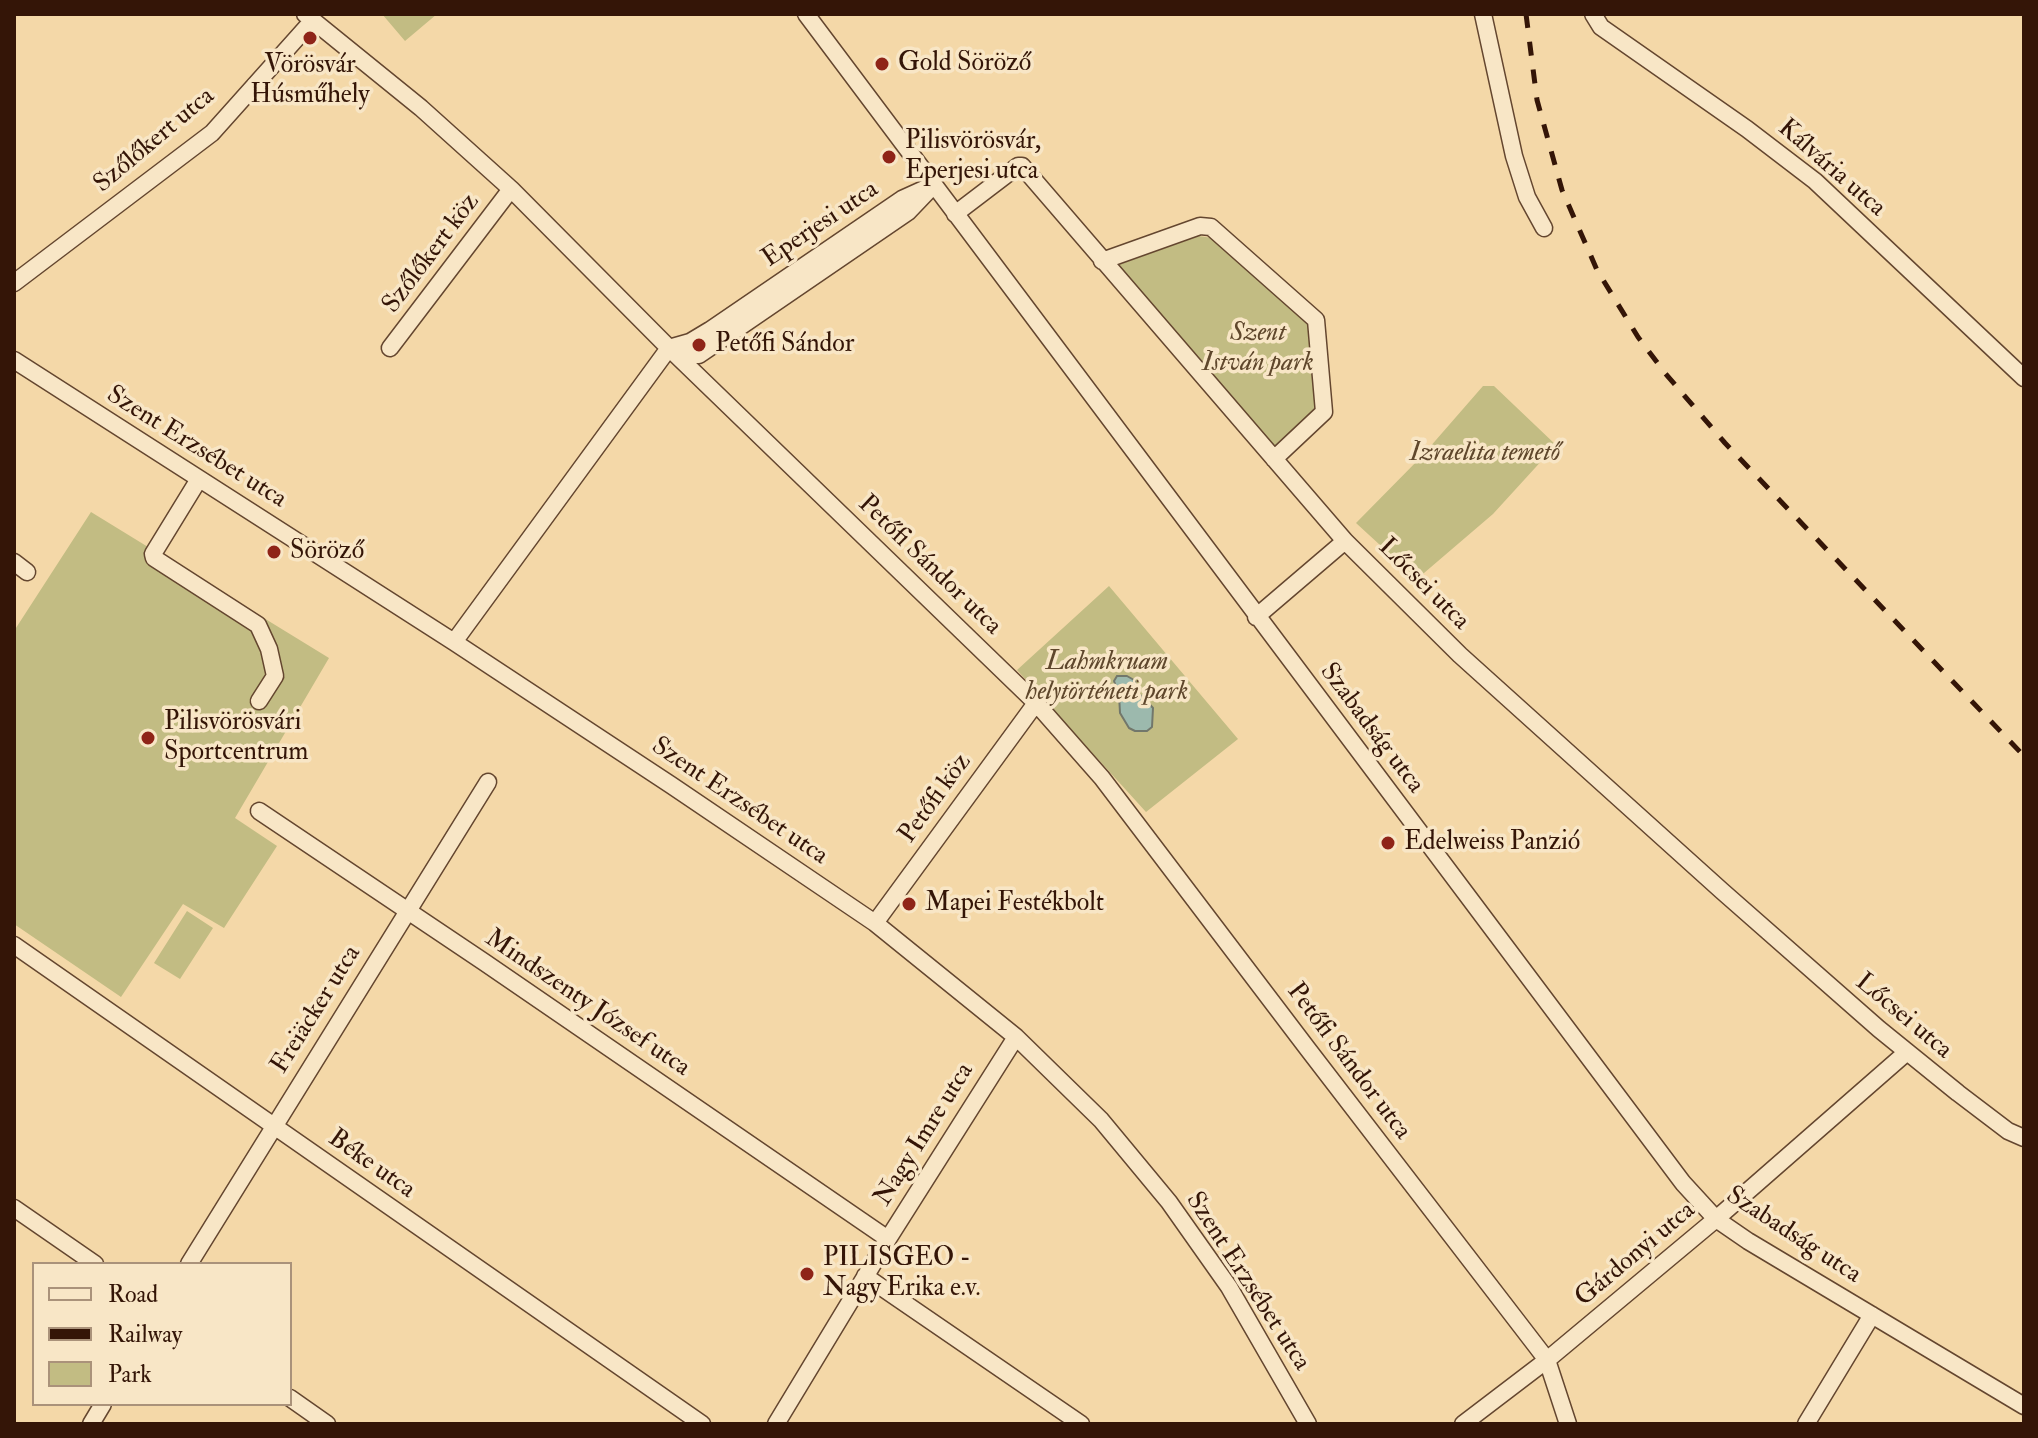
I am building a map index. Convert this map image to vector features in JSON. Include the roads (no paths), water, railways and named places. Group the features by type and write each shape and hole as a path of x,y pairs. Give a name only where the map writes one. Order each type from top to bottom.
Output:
{"street":[{"name":"Szabadság utca","path":"806,14 1683,1183 1716,1219 2024,1406"},
{"path":"1483,14 1514,156 1527,197 1544,228"},
{"name":"Kálvária utca","path":"1593,14 1601,27 1747,129 1815,181 2024,378"},
{"name":"Petőfi Sándor utca","path":"309,17 421,108 511,189 669,348 1036,703 1102,778 1547,1360 1568,1424"},
{"name":"Szőlőkert utca","path":"14,283 212,133 309,17"},
{"path":"955,214 1022,166 1102,261 1274,459 1324,412 1316,320 1211,227 1200,226 1102,261"},
{"name":"Eperjesi utca","path":"669,348 684,354 699,355 908,212 933,185"},
{"name":"Szőlőkert köz","path":"390,348 511,189"},
{"path":"454,642 669,348"},
{"name":"Szent Erzsébet utca","path":"14,360 454,642 875,923 1016,1037 1101,1120 1169,1202 1229,1287 1308,1424"},
{"name":"Lőcsei utca","path":"1274,459 1345,541 1460,655 1722,891 1907,1052 2008,1131 2024,1138"},
{"path":"199,479 153,554 154,558 258,625 269,649 275,676 259,701"},
{"path":"1256,617 1345,541"},
{"name":"Petőfi köz","path":"875,923 1036,703"},
{"name":"Freiäcker utca","path":"190,1262 488,782"},
{"name":"Mindszenty József utca","path":"259,811 888,1239"},
{"name":"Béke utca","path":"14,945 702,1424"},
{"name":"Nagy Imre utca","path":"776,1424 1016,1037"},
{"name":"Gárdonyi utca","path":"1463,1424 1547,1360 1716,1219 1907,1052"},
{"path":"14,1208 92,1262"},
{"path":"865,1276 1081,1424"},
{"path":"1806,1424 1872,1315"},
{"path":"292,1399 327,1424"},
{"path":"91,1424 102,1406"}],"railway":[{"path":"1526,14 1537,100 1562,190 1597,270 1638,337 1725,443 2024,756"}],"place":[{"name":"Vörösvár Húsműhely","path":"310,38"},
{"name":"Gold Söröző","path":"882,64"},
{"name":"Pilisvörösvár, Eperjesi utca","path":"889,157"},
{"name":"Petőfi Sándor","path":"699,345"},
{"name":"Söröző","path":"274,552"},
{"name":"Pilisvörösvári Sportcentrum","path":"148,738"},
{"name":"Edelweiss Panzió","path":"1388,843"},
{"name":"Mapei Festékbolt","path":"909,904"},
{"name":"PILISGEO - Nagy Erika e.v.","path":"807,1274"}],"park label":[{"name":"Szent István park","path":"1258,349"},
{"name":"Izraelita temető","path":"1485,454"},
{"name":"Lahmkruam helytörténeti park","path":"1107,678"}]}
